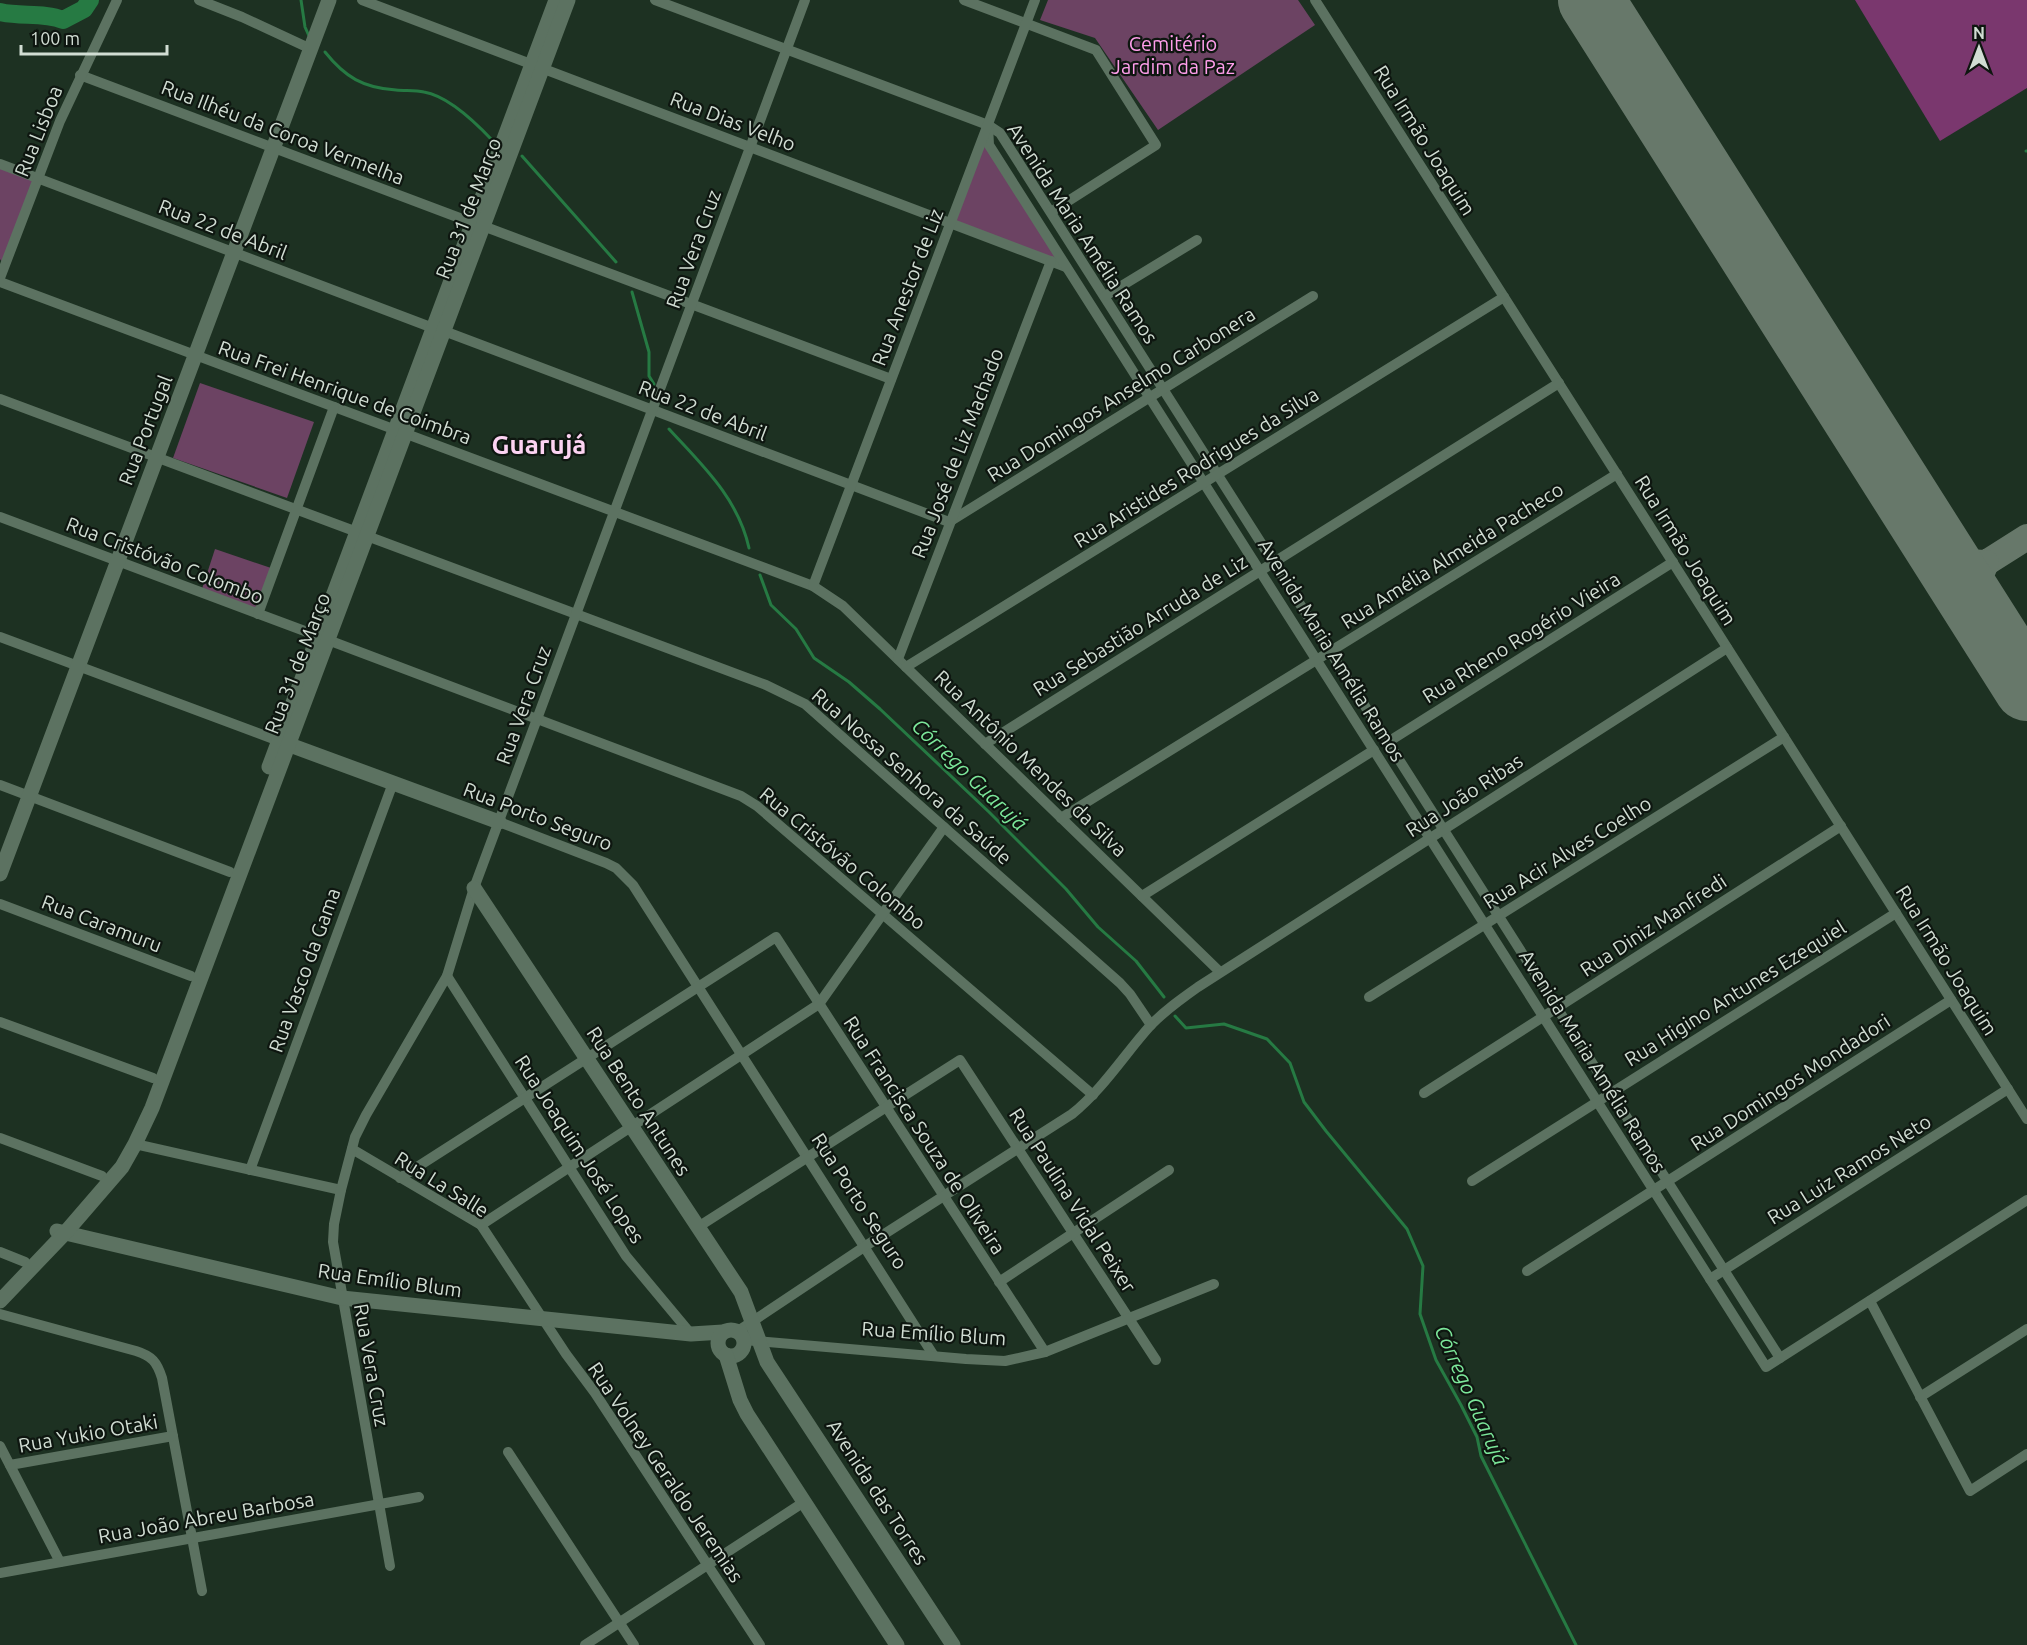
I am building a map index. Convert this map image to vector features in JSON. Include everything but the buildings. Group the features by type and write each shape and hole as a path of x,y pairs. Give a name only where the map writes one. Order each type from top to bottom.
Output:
{"main road":[{"name":"Rua Portugal","path":"0,874 329,0"},
{"name":"Rua 31 de Março","path":"0,1288 122,1167 135,1144 162,1082 284,743 537,66 556,0"},
{"name":"Rua 31 de Março","path":"537,66 568,0"},
{"name":"Rua 31 de Março","path":"0,1301 59,1232 125,1142 153,1078 230,872 284,743"},
{"name":"Rua Porto Seguro","path":"284,743 499,822"},
{"name":"Rua Bento Antunes","path":"474,888 741,1292 753,1322 736,1342"},
{"name":"Rua Emílio Blum","path":"59,1232 342,1298 691,1334 736,1342"},
{"name":"Avenida das Torres","path":"736,1342 767,1362 953,1645"},
{"path":"736,1342 740,1400 747,1414 897,1645"}],"street":[{"name":"Rua Lisboa","path":"0,280 2,262 60,121 117,0"},
{"path":"199,0 311,49"},
{"name":"Rua Dias Velho","path":"362,0 1092,276"},
{"path":"656,0 988,125"},
{"name":"Rua Vera Cruz","path":"390,1566 333,1242 341,1190 352,1149 366,1115 447,976 474,888 806,0"},
{"path":"964,0 1096,50 1156,146 1051,212"},
{"name":"Rua Anestor de Liz","path":"813,586 1035,0"},
{"name":"Rua Irmão Joaquim","path":"1315,0 2027,1119"},
{"name":"Rua Ilhéu da Coroa Vermelha","path":"80,75 891,379"},
{"name":"Avenida Maria Amélia Ramos","path":"988,125 1000,133 1105,296 1780,1358 1766,1367 989,145 988,125"},
{"name":"Rua 22 de Abril","path":"0,164 949,522"},
{"path":"1105,296 1197,240"},
{"name":"Rua José de Liz Machado","path":"898,659 1051,261"},
{"name":"Rua Frei Henrique de Coimbra","path":"0,280 813,586"},
{"name":"Rua Domingos Anselmo Carbonera","path":"949,522 1313,296"},
{"name":"Rua Aristides Rodrigues da Silva","path":"906,667 1504,297"},
{"name":"Rua Sebastião Arruda de Liz","path":"985,744 1559,383"},
{"name":"Rua Nossa Senhora da Saúde","path":"0,399 766,685 805,704 1120,983 1151,1025"},
{"path":"258,614 334,407"},
{"name":"Rua Amélia Almeida Pacheco","path":"1061,818 1617,474"},
{"name":"Rua Cristóvão Colombo","path":"0,517 741,796 757,806 1093,1095"},
{"name":"Rua Rheno Rogério Vieira","path":"1388,742 1673,562"},
{"name":"Rua Antônio Mendes da Silva","path":"813,586 843,606 1220,972"},
{"name":"Rua Porto Seguro","path":"0,637 284,743"},
{"name":"Rua João Ribas","path":"753,1322 864,1247 1072,1114 1093,1095 1151,1025 1179,1000 1727,648"},
{"name":"Rua Acir Alves Coelho","path":"1369,997 1784,737"},
{"path":"1142,896 1374,750"},
{"name":"Rua Vasco da Gama","path":"250,1170 393,783"},
{"path":"0,785 230,872"},
{"name":"Rua Porto Seguro","path":"499,822 616,868 633,885 934,1356"},
{"name":"Rua Diniz Manfredi","path":"1424,1093 1841,826"},
{"path":"481,1225 819,1004 944,827"},
{"name":"Rua Caramuru","path":"0,904 191,976"},
{"name":"Rua Higino Antunes Ezequiel","path":"1472,1181 1896,913"},
{"name":"Rua Francisca Souza de Oliveira","path":"698,987 776,937 1045,1352"},
{"name":"Rua Joaquim José Lopes","path":"447,976 626,1256 691,1334"},
{"path":"400,1178 698,987"},
{"name":"Rua Domingos Mondadori","path":"1527,1271 1951,1000"},
{"path":"0,1022 153,1078"},
{"name":"Rua Paulina Vidal Peixer","path":"886,1107 960,1060 1156,1360"},
{"name":"Rua Luiz Ramos Neto","path":"1710,1278 2008,1089"},
{"path":"698,1227 886,1107"},
{"path":"0,1138 102,1176"},
{"path":"135,1144 341,1190"},
{"name":"Rua La Salle","path":"352,1149 481,1225 543,1319"},
{"path":"999,1282 1169,1170"},
{"path":"1780,1358 2027,1200"},
{"path":"0,1252 25,1262"},
{"name":"Rua Emílio Blum","path":"736,1342 1005,1361 1045,1352 1214,1284"},
{"path":"1869,1301 1970,1491 2027,1454"},
{"path":"0,1314 146,1354 154,1359 159,1368 202,1591"},
{"name":"Rua Volney Geraldo Jeremias","path":"543,1319 595,1393 760,1645"},
{"path":"1920,1397 2027,1329"},
{"name":"Rua Yukio Otaki","path":"10,1465 173,1436"},
{"path":"0,1446 60,1562"},
{"path":"508,1452 634,1645"},
{"name":"Rua João Abreu Barbosa","path":"0,1573 419,1497"},
{"path":"585,1645 804,1502"}],"green space":[{"name":"Cemitério Jardim da Paz","path":"1048,0 1298,0 1315,25 1158,130 1095,38 1040,20"},
{"path":"988,125 989,145 1067,267 951,223"},
{"path":"0,164 38,178 5,266 0,259"},
{"path":"200,383 314,422 287,498 173,458"},
{"path":"215,549 274,569 258,614 201,592"}],"shaded area":[{"path":"1855,0 2027,0 2027,88 1940,141"}],"waterway":[{"path":"0,12 48,16 63,20 84,9 90,0"},
{"name":"Córrego Guarujá","path":"301,0 305,27 309,36"},
{"name":"Córrego Guarujá","path":"325,52 340,68 364,84 384,89 424,92 452,104 492,140"},
{"name":"Córrego Guarujá","path":"522,156 616,262"},
{"name":"Córrego Guarujá","path":"632,292 649,352 649,376 654,384"},
{"name":"Córrego Guarujá","path":"669,429 706,469 728,498 744,530 749,548"},
{"name":"Córrego Guarujá","path":"760,575 771,605 796,629 814,658 849,682 880,709 989,812 1066,889 1098,927 1136,961 1164,997"},
{"name":"Córrego Guarujá","path":"1175,1016 1186,1028 1224,1024 1267,1039 1290,1063 1304,1102 1407,1229 1423,1266 1420,1314 1436,1360 1477,1437 1481,1456 1576,1645"}],"taxiway":[{"path":"1945,558 1986,563 2027,537"},
{"path":"1976,608 1978,582 1986,563"}],"runway":[{"path":"1591,0 2027,688"}],"district":[{"name":"Guarujá","path":"539,444"}]}
